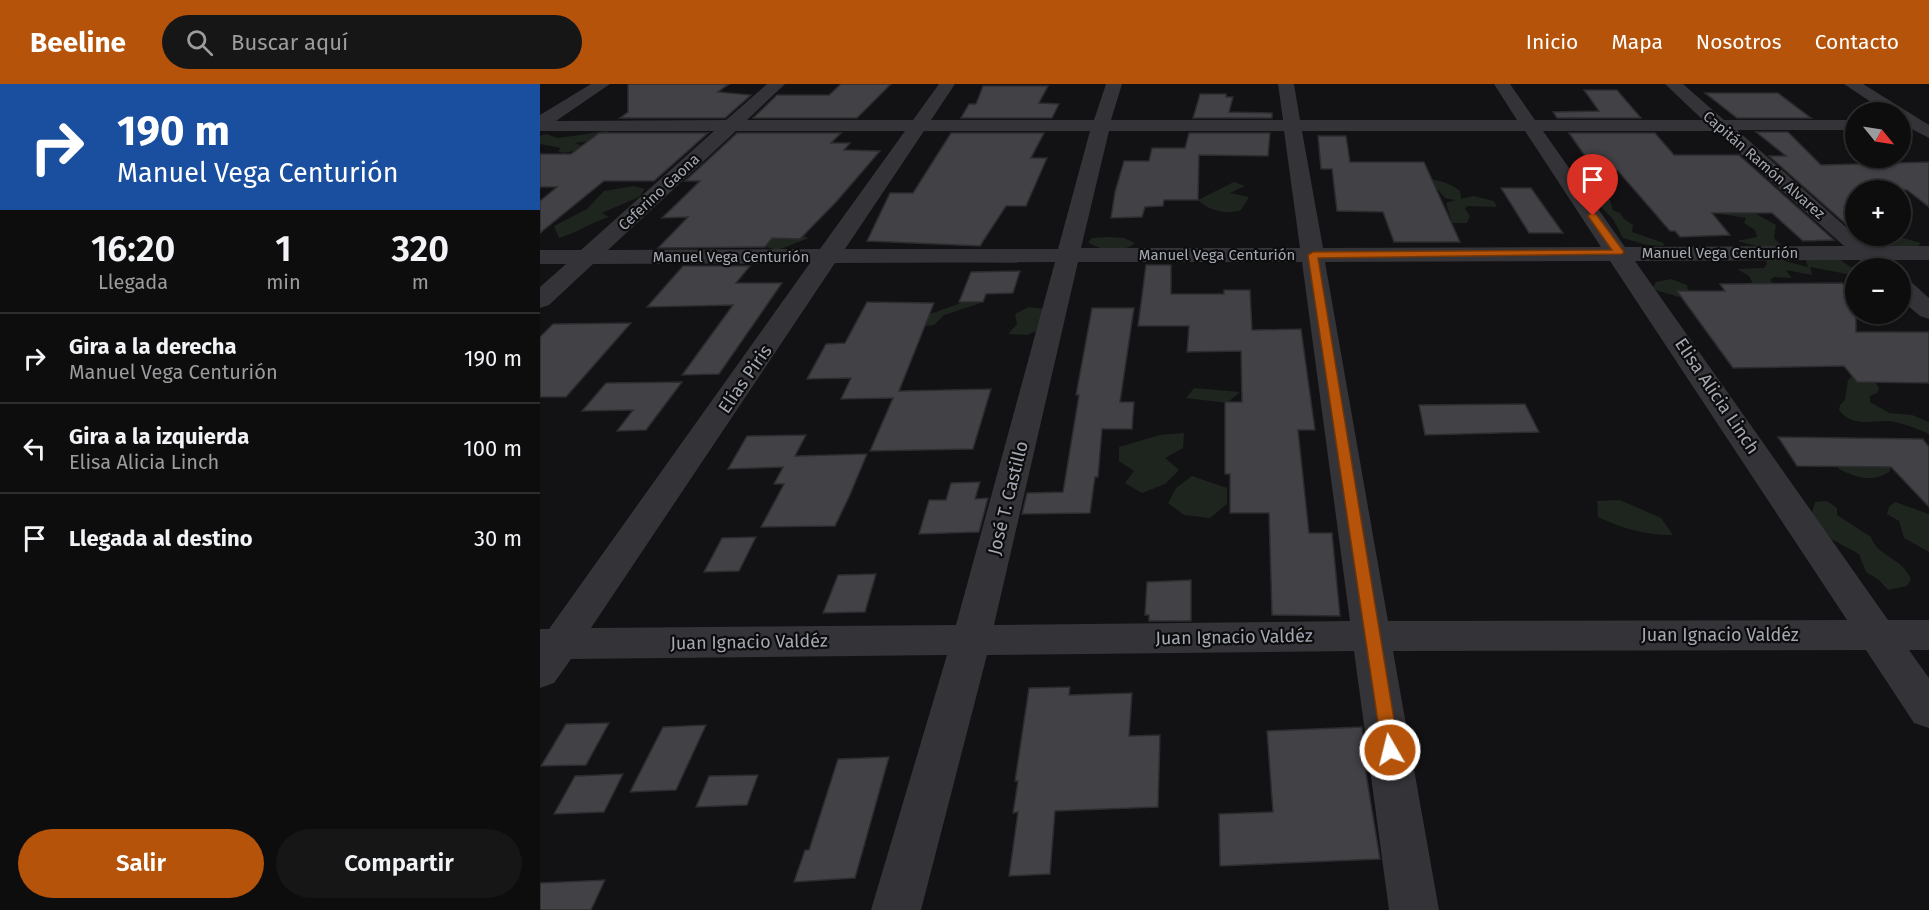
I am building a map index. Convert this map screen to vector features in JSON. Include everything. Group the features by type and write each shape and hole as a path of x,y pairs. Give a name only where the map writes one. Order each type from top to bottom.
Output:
{"street":[{"path":"540,124 602,84"},
{"name":"Ceferino Gaona","path":"540,300 777,84"},
{"name":"Elías Piris","path":"547,653 830,256 947,84"},
{"name":"José T. Castillo","path":"896,910 971,640 1070,256 1101,125 1114,84"},
{"path":"1286,84 1373,636 1413,910"},
{"name":"Elisa Alicia Linch","path":"1502,84 1528,125 1619,252 1929,711"},
{"name":"Capitán Ramón Alvarez","path":"1673,84 1871,258"},
{"path":"1852,84 1880,102"},
{"path":"540,124 731,126 1845,125"},
{"name":"Manuel Vega Centurión","path":"540,257 1619,252 1929,253"},
{"path":"1911,295 1929,311"},
{"name":"Juan Ignacio Valdéz","path":"547,653 971,640 1373,636 1929,635"}],"shaded area":[{"path":"607,131 609,133 590,141 575,143 583,146 571,152 564,153 558,151 561,148 540,144 540,136 546,134 558,138"},
{"path":"1424,179 1452,186 1460,191 1461,199 1473,196 1494,201 1497,207 1467,206 1465,209 1470,216 1467,223 1452,223 1446,203 1455,200 1445,198 1437,189 1422,189"},
{"path":"1234,182 1245,186 1230,193 1249,197 1241,210 1218,211 1198,200"},
{"path":"634,186 645,189 639,197 602,213 609,217 559,238 554,226 587,209 604,191"},
{"path":"1596,198 1610,200 1613,210 1633,225 1632,232 1664,243 1663,246 1647,245 1623,238 1613,219 1595,201"},
{"path":"1751,211 1776,225 1774,238 1782,246 1772,250 1737,241 1757,237 1755,230 1744,223 1746,218 1715,213"},
{"path":"798,234 809,238 778,250 766,247 765,240 780,235"},
{"path":"1092,238 1124,238 1135,243 1125,248 1112,250 1088,242"},
{"path":"1911,240 1921,243 1916,248 1886,246 1911,246"},
{"path":"1769,257 1808,267 1805,259 1839,259 1845,263 1845,274 1810,267 1812,275 1786,270 1792,278 1774,277 1770,280 1777,287 1756,290 1749,276 1737,269 1764,268 1767,264 1765,260"},
{"path":"1671,279 1687,285 1688,290 1679,297 1652,289 1656,282"},
{"path":"964,302 981,303 944,315 934,325 914,327 911,317 930,314"},
{"path":"1029,307 1046,309 1044,328 1027,335 1008,334 1017,324 1015,314"},
{"path":"1855,374 1875,382 1879,388 1877,393 1870,396 1870,402 1889,413 1912,415 1929,422 1929,434 1897,422 1862,422 1844,415 1839,410 1840,405 1845,400 1848,380"},
{"path":"1194,388 1240,392 1227,403 1186,398"},
{"path":"1184,433 1183,448 1165,458 1179,470 1165,484 1142,493 1125,483 1134,471 1119,461 1119,447 1160,435"},
{"path":"1836,462 1891,464 1890,471 1884,475 1865,478 1839,469"},
{"path":"1192,476 1227,488 1227,504 1210,518 1184,515 1168,503 1176,488"},
{"path":"1620,500 1661,518 1673,535 1635,530 1598,517 1597,501"},
{"path":"1827,501 1837,508 1837,515 1871,537 1878,548 1902,566 1911,579 1907,586 1888,590 1879,580 1866,572 1859,554 1820,533 1811,516 1815,502"},
{"path":"1895,502 1929,514 1929,552 1904,538 1899,521 1887,514 1889,507"}],"building":[{"path":"628,84 729,84 718,92 751,95 725,118 620,118 628,112"},
{"path":"841,84 891,84 857,118 753,118 777,95 829,95"},
{"path":"983,86 1048,86 1039,103 1059,104 1052,118 961,118 969,104 976,104"},
{"path":"1584,90 1617,90 1641,118 1557,118 1553,112 1599,111"},
{"path":"1705,93 1778,93 1811,118 1737,118"},
{"path":"1200,94 1226,94 1226,97 1233,97 1229,112 1272,113 1272,118 1193,118"},
{"path":"1756,132 1788,132 1821,165 1845,164 1845,168 1911,168 1911,162 1929,162 1929,207 1911,193 1911,180 1845,180 1845,223 1769,156 1786,156"},
{"path":"599,133 708,133 654,181 604,181 540,233 540,201 557,187 540,187 540,154 571,154"},
{"path":"737,133 841,133 831,143 850,143 844,150 880,151 837,201 800,239 772,238 765,247 658,248 688,217 662,218 700,181 685,181"},
{"path":"951,133 1044,133 1031,158 1047,158 1026,206 1006,206 980,246 867,241 890,193 913,193"},
{"path":"1189,133 1270,133 1268,156 1199,155 1198,200 1164,200 1163,206 1145,207 1142,217 1111,218 1115,192 1124,161 1149,161 1152,148 1185,148"},
{"path":"1569,133 1655,133 1674,155 1739,155 1834,240 1803,241 1772,213 1712,213 1730,235 1680,237 1675,231 1670,231 1618,171 1594,169"},
{"path":"1318,136 1346,136 1350,162 1424,162 1460,242 1394,242 1383,212 1337,211 1332,169 1321,169"},
{"path":"1501,188 1531,188 1563,233 1529,233"},
{"path":"1146,265 1171,265 1171,294 1224,294 1224,290 1250,290 1252,330 1301,329 1315,430 1298,430 1309,533 1332,533 1340,616 1272,615 1269,513 1230,513 1230,474 1225,474 1225,402 1242,402 1241,351 1187,352 1189,326 1138,326"},
{"path":"683,266 750,266 736,283 782,283 719,374 682,375 733,305 647,307"},
{"path":"1020,271 1013,293 986,294 983,302 959,302 971,272"},
{"path":"1842,283 1845,286 1845,324 1856,324 1856,332 1929,332 1929,383 1857,382 1844,366 1733,368 1677,291 1725,291 1720,284"},
{"path":"867,302 934,303 899,391 991,389 973,449 870,451 893,398 841,399 851,378 807,379 826,344 845,343"},
{"path":"1092,308 1134,308 1120,402 1134,402 1132,429 1102,429 1098,477 1095,477 1090,513 1022,514 1027,493 1063,492 1079,395 1076,395"},
{"path":"631,323 566,397 540,397 540,337 553,324"},
{"path":"682,382 646,430 617,431 633,410 582,411 606,383"},
{"path":"1525,404 1539,432 1425,435 1419,405"},
{"path":"806,435 795,456 867,454 835,526 761,527 784,484 774,484 783,467 728,469 747,436"},
{"path":"1778,437 1923,439 1929,447 1929,507 1891,467 1797,466"},
{"path":"980,482 975,499 988,498 979,532 919,534 929,500 946,500 951,483"},
{"path":"756,537 739,571 704,572 722,538"},
{"path":"876,574 865,612 823,613 838,575"},
{"path":"1191,580 1191,621 1149,621 1149,615 1145,615 1147,582"},
{"path":"1070,687 1069,695 1132,693 1129,736 1160,735 1158,807 1055,811 1050,874 1009,876 1018,812 1013,813 1018,781 1015,781 1029,688"},
{"path":"609,723 586,765 541,766 566,724"},
{"path":"706,725 676,790 630,792 663,727"},
{"path":"1362,727 1367,767 1365,767 1380,859 1220,866 1219,814 1273,812 1267,731"},
{"path":"889,757 855,878 794,882 805,850 809,850 838,759"},
{"path":"623,774 604,812 554,814 575,776"},
{"path":"758,775 747,805 696,807 709,776"},
{"path":"605,880 591,910 540,910 540,883"}],"route":[{"path":"1390,750 1313,255 1619,252 1593,216"}]}
